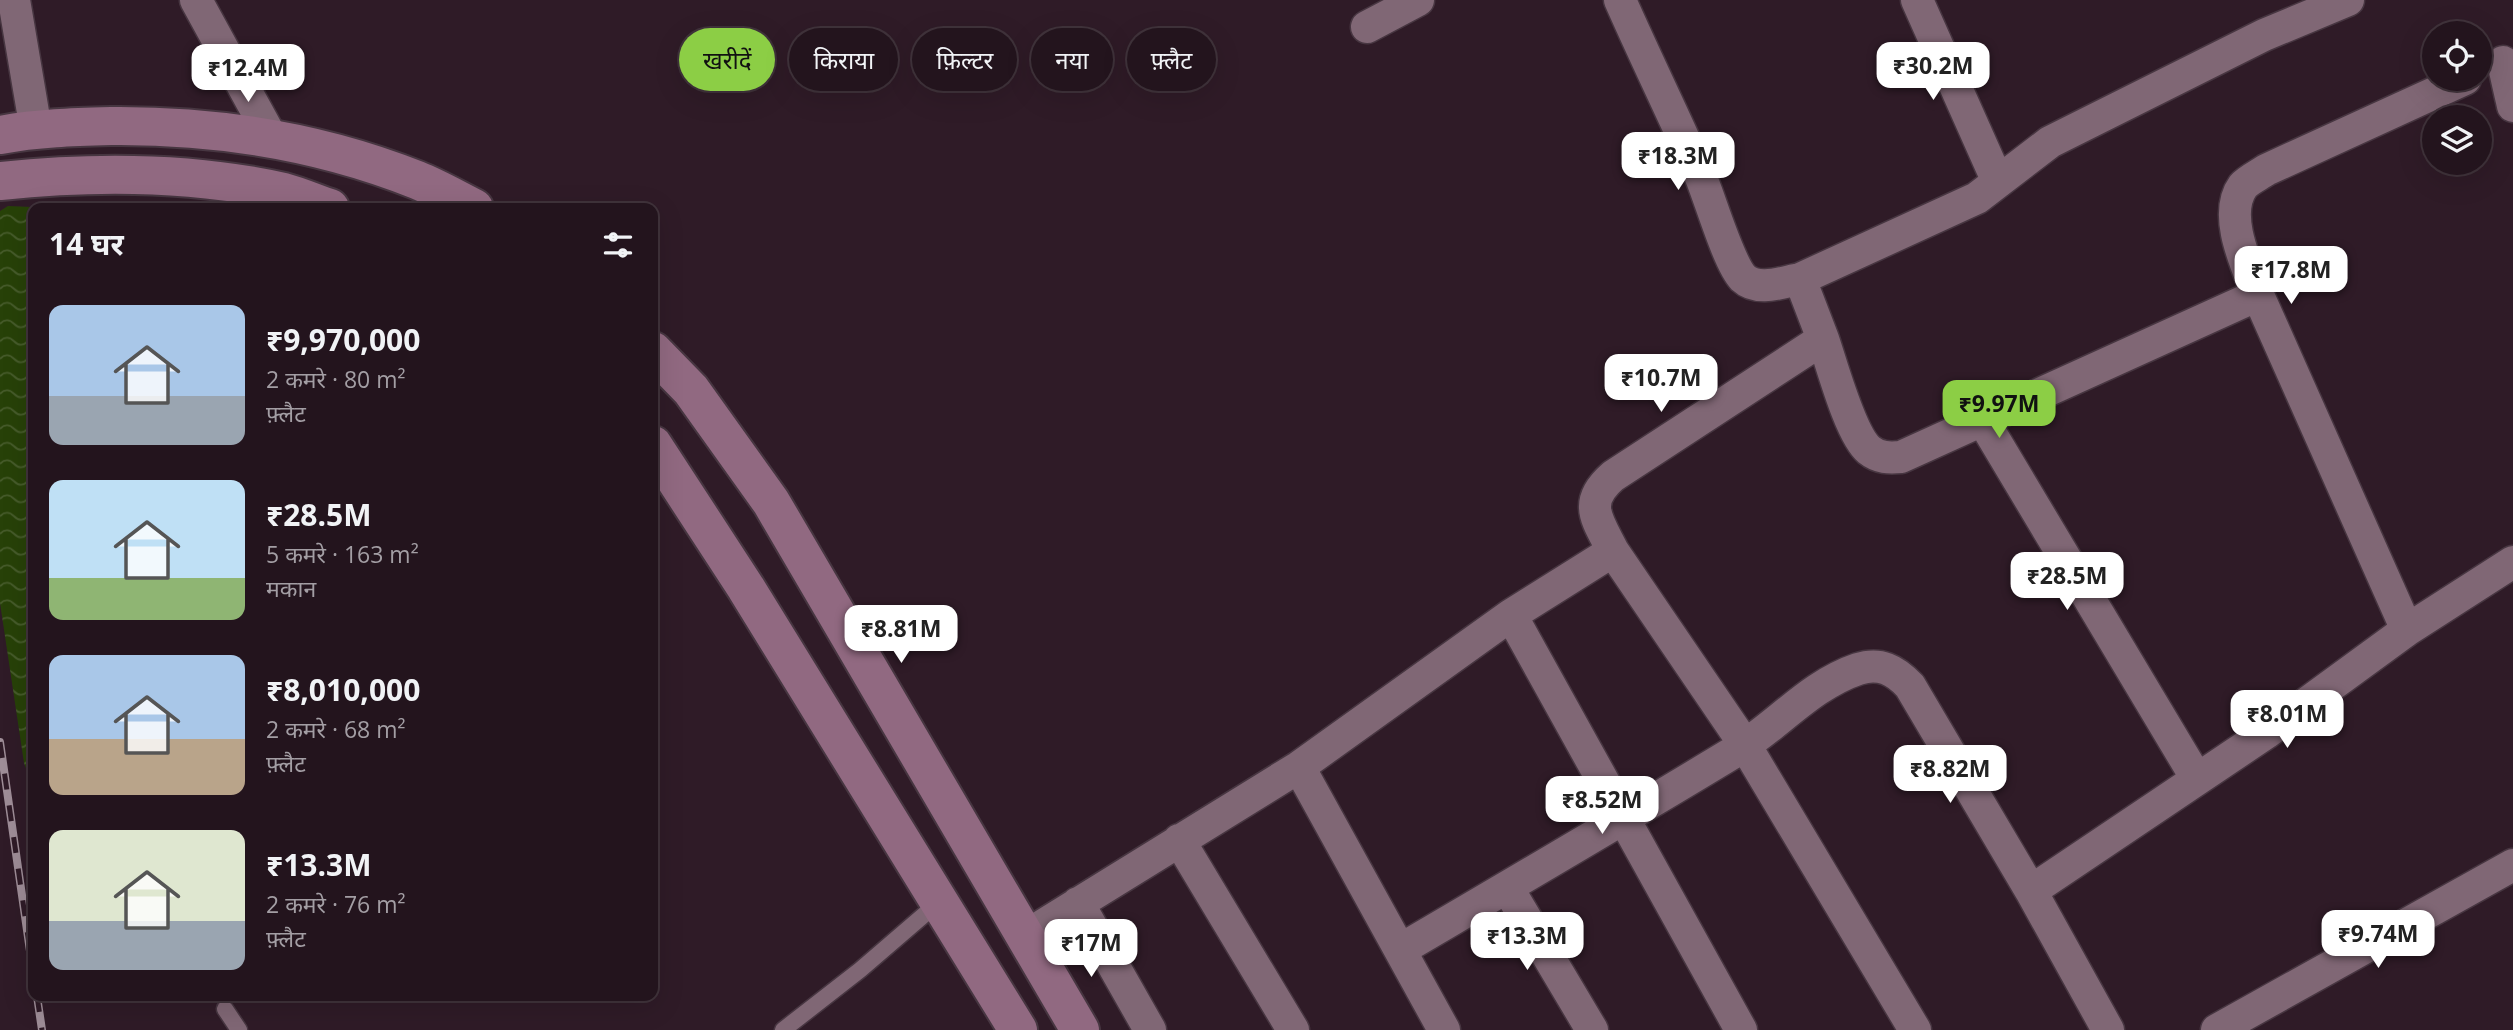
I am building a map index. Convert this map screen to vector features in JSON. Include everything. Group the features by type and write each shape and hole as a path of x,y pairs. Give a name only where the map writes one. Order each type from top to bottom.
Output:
{"street":[{"path":"14,0 18,132 151,126 223,130 271,137 337,153 419,180 464,203"},
{"path":"196,0 271,137"},
{"path":"1367,27 1418,0"},
{"path":"1619,0 1700,176 1732,257 1743,278 1753,284 1765,285 1800,279 1977,198 2050,142 2264,35 2346,0"},
{"path":"1917,0 1998,182"},
{"path":"2498,64 2513,106"},
{"path":"2407,630 2258,295 2238,243 2235,211 2243,186 2266,170 2439,91"},
{"path":"0,181 50,176 151,174 207,179 286,192 316,203"},
{"path":"1800,279 1858,437 1870,451 1885,459 1900,457 2258,295"},
{"path":"1823,339 1613,476 1601,487 1594,499 1594,512 1613,551 1745,745 1908,1028"},
{"path":"658,356 691,390 771,502 1080,1030"},
{"path":"1982,419 2197,779"},
{"path":"658,454 746,588 1018,1030"},
{"path":"1024,937 1299,767 1511,615 1613,551"},
{"path":"2031,891 2266,733 2407,630 2513,562"},
{"path":"1511,615 1741,1030"},
{"path":"1400,950 1623,820 1745,745 1809,695 1861,668 1881,666 1898,672 1910,686 2031,891 2108,1030"},
{"path":"1299,767 1444,1030"},
{"path":"1179,840 1293,1030"},
{"path":"2217,1030 2513,865"},
{"path":"1507,887 1592,1030"},
{"path":"1078,903 1150,1030"}],"lane":[{"path":"783,1030 860,970 939,902"},
{"path":"225,1009 239,1030"}],"water":[{"path":"8,206 28,207 28,774 24,763 0,603 0,211"}],"railway":[{"path":"0,742 28,937"},
{"path":"38,1001 42,1030"}]}
